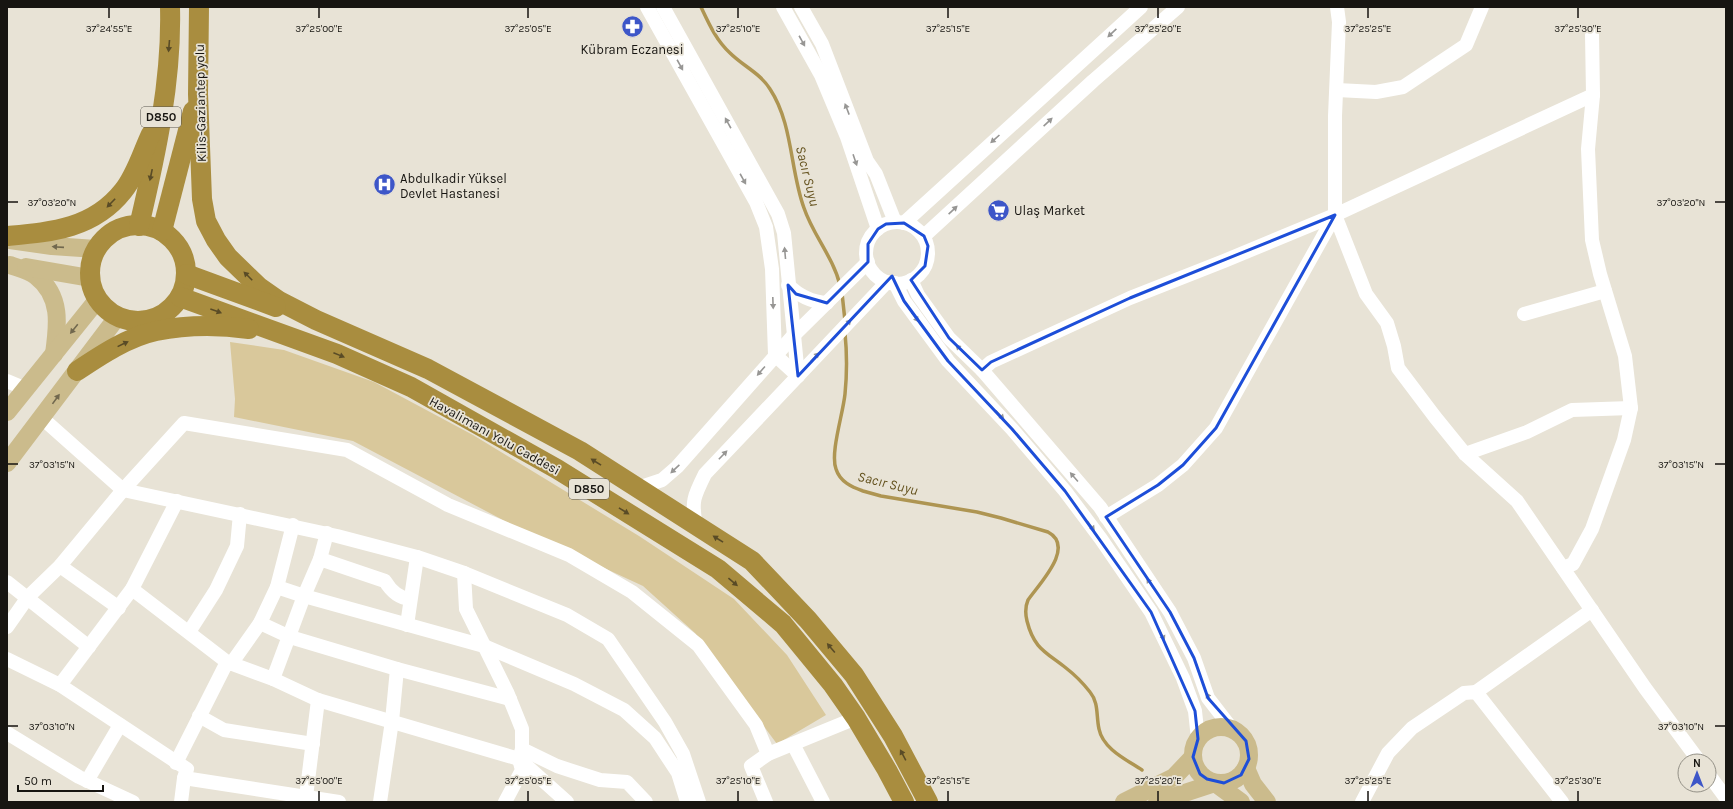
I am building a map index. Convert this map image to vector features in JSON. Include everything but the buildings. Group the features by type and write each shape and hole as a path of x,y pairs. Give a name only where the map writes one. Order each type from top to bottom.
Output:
{"highway":[{"name":"D850","path":"139,226 152,174 162,108 170,37 170,7"},
{"name":"Kilis-Gaziantep yolu","path":"199,7 198,94 202,199 206,221 216,240 228,257 258,287 279,301 316,320"},
{"path":"162,231 198,94"},
{"path":"7,236 52,232 80,224 106,208 123,191 134,172 162,108"},
{"path":"133,225 148,226 162,231 174,241 182,254 186,268 185,283 180,297 170,309 157,317 143,321 128,320 118,316 102,305 94,292 90,278 91,263 96,249 106,237 118,229 133,225"},
{"name":"D850","path":"186,274 316,320"},
{"name":"Havalimanı Yolu Caddesi","path":"180,297 337,354 411,387 556,468 718,569 783,624 833,685 856,718 888,770 904,802"},
{"name":"Havalimanı Yolu Caddesi","path":"316,320 428,368 580,451 752,561 808,620 854,675 893,736 928,802"},
{"path":"77,371 105,353 129,341 155,331 198,326 246,329 285,335"}],"main road":[{"path":"7,239 52,246 96,249"},
{"path":"9,264 90,278"},
{"path":"9,264 35,275 48,287 57,314 58,326 54,354"},
{"path":"7,412 98,299"},
{"path":"7,463 118,316"},
{"path":"1157,802 1215,783 1224,783 1241,775 1246,768 1249,759 1249,750 1246,742 1240,734 1232,729 1222,727 1213,728 1205,732 1198,739 1194,748 1193,757 1195,766 1200,774 1215,783 1242,802"},
{"path":"1124,802 1174,777 1193,757"},
{"path":"1246,768 1253,784 1267,802"}],"street":[{"path":"647,7 756,202 766,227 772,269 775,355 798,376"},
{"path":"663,7 778,214 784,233 798,376"},
{"path":"783,7 821,75 847,136 878,229"},
{"path":"801,7 822,44 867,161 876,174 900,222"},
{"path":"924,236 1093,81 1178,7"},
{"path":"1337,7 1339,22 1335,116 1335,215 1366,294 1387,324 1394,346 1398,368 1465,454 1517,501 1645,688 1693,753"},
{"path":"1337,90 1376,92 1403,87 1466,45 1482,7"},
{"path":"900,222 1135,9"},
{"path":"1563,568 1573,564 1592,529 1624,440 1631,408 1625,356 1605,291 1592,240 1588,149 1593,95 1592,34"},
{"path":"982,370 991,362 1130,298 1335,215 1593,95"},
{"path":"1106,517 1158,485 1183,465 1216,428 1335,215"},
{"path":"696,526 692,510 696,492 705,474 861,309 891,282 911,280 920,274 927,261 928,246 924,236 916,228 900,222 886,224 878,229 872,235 868,244 868,262 876,274 891,282 948,361 1012,429 1065,491 1101,539 1151,612 1185,684 1195,711 1198,739"},
{"path":"638,488 662,480 677,467 775,355 868,262"},
{"path":"911,280 918,295 949,338 982,370 1100,507 1170,612 1194,658 1208,698 1232,729"},
{"path":"788,285 796,294 818,302 827,303"},
{"path":"1524,314 1605,291"},
{"path":"7,381 26,389"},
{"path":"1465,454 1527,432 1572,410 1631,408"},
{"path":"42,418 123,490 327,533 416,557 464,573 567,615 608,639 665,722 683,754 699,802"},
{"path":"7,627 28,597 60,566 123,490 184,423 346,450 448,505 569,555 632,592 698,645 756,724 768,754"},
{"path":"60,685 132,589 177,501"},
{"path":"189,632 216,590 237,546 240,514"},
{"path":"176,763 198,716 229,663 260,623 277,587 293,526"},
{"path":"273,679 290,637 304,596 320,559 327,533"},
{"path":"407,624 416,557"},
{"path":"320,559 385,581 397,596 410,599"},
{"path":"60,566 119,608"},
{"path":"464,573 466,609 510,699 522,729 522,770 505,802"},
{"path":"7,582 28,597 89,647"},
{"path":"277,587 304,596 484,646 574,684 624,710 651,736 678,773 687,802"},
{"path":"132,589 229,663 273,679 318,700 392,721 521,754 600,780 627,782 646,802"},
{"path":"1362,802 1388,753 1412,728 1464,693 1476,692 1592,610"},
{"path":"260,623 290,637 397,669 510,699"},
{"path":"7,660 60,685 176,763 188,769 184,778 181,802"},
{"path":"380,802 392,721 397,669"},
{"path":"1476,692 1562,802"},
{"path":"312,799 313,744 318,700"},
{"path":"198,716 224,730 313,744"},
{"path":"766,802 751,766 768,754 856,718"},
{"path":"651,736 665,722"},
{"path":"87,781 120,725"},
{"path":"7,733 87,781 133,802"},
{"path":"793,744 823,802"},
{"path":"521,754 566,802"},
{"path":"184,778 339,802"},
{"path":"1717,786 1726,798"}],"highlighted area":[{"path":"1335,215 1216,428 1183,465 1158,485 1106,517 1170,612 1194,658 1208,698 1246,741 1249,759 1241,775 1224,783 1207,779 1200,774 1193,757 1198,739 1195,711 1151,612 1065,491 1012,429 948,361 904,301 892,276 798,376 788,285 796,294 827,303 868,262 868,244 878,229 886,224 904,223 924,236 928,246 925,266 911,280 949,338 982,370 991,362 1130,298"}],"shaded area":[{"path":"230,342 284,350 374,382 473,435 639,536 734,599 787,655 826,715 777,744 695,633 643,586 522,530 353,441 234,417 235,399"}],"waterway":[{"name":"Sacır Suyu","path":"701,7 713,32 725,48 735,58 761,78 770,89 783,117 799,193 804,208 812,227 833,265 840,285"},
{"name":"Sacır Suyu","path":"842,293 845,321"},
{"name":"Sacır Suyu","path":"845,333 846,386 835,453 836,469 840,477 851,486 863,491 881,496 977,512 1048,532 1056,539 1058,547 1057,556 1053,566 1028,600 1026,605 1026,615 1030,630 1037,644 1076,676 1093,696 1096,705 1099,729 1105,742 1116,753 1142,770"}],"place":[{"name":"Kübram Eczanesi","path":"632,27"},
{"name":"Abdulkadir Yüksel Devlet Hastanesi","path":"384,185"},
{"name":"Ulaş Market","path":"999,210"}]}
